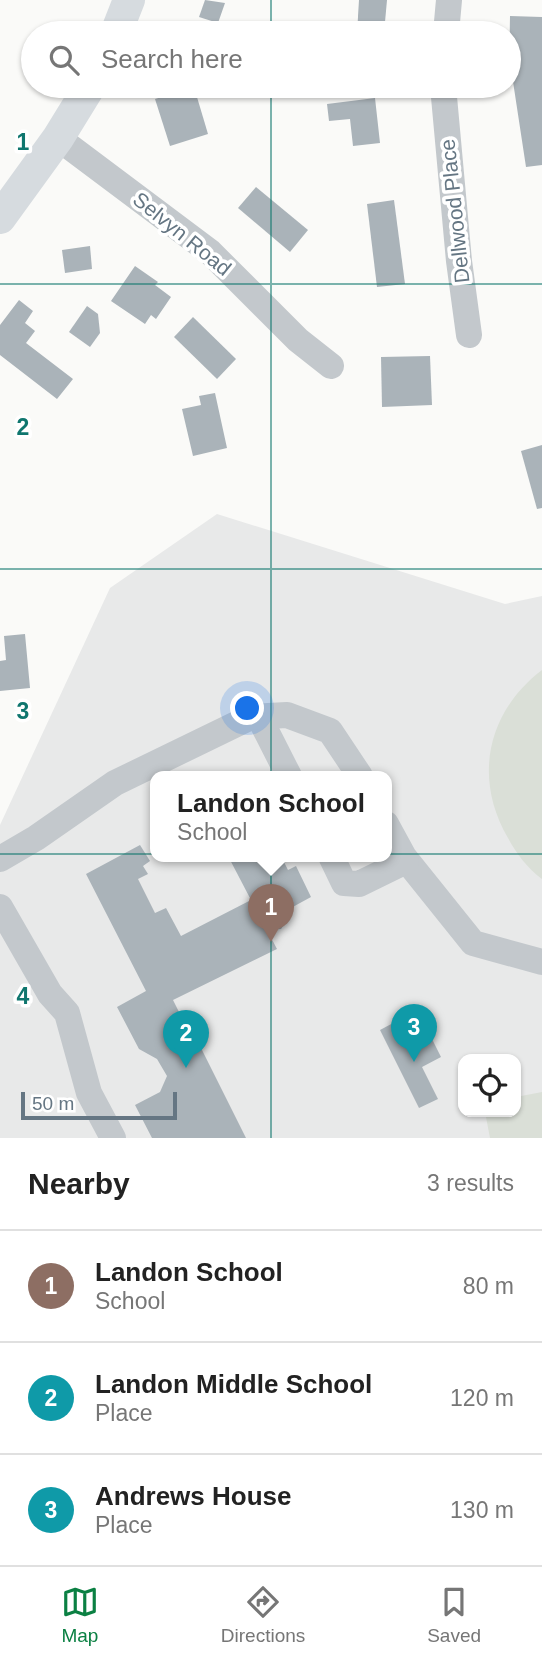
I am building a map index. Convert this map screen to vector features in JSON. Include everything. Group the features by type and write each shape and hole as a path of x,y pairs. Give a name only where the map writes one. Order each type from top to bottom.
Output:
{"main road":[{"path":"121,21 129,0"},
{"path":"0,218 58,138 83,98"}],"street":[{"path":"447,21 449,0"},
{"name":"Dellwood Place","path":"444,98 459,261 469,335"},
{"name":"Selvyn Road","path":"58,138 210,252 298,340 331,366"},
{"path":"0,859 36,838 115,783 251,717 287,715 330,731 357,771"},
{"path":"259,717 286,771"},
{"path":"392,833 407,861 473,943 542,962"},
{"path":"334,862 344,883 359,884 407,861"},
{"path":"0,907 50,994 66,1013 89,1093 113,1138"}],"shaded area":[{"path":"217,514 505,604 542,596 542,1138 0,1138 0,825 110,588"},
{"path":"542,670 542,879 523,860 508,838 497,815 489,770 491,747 498,726 523,687"},
{"path":"542,1092 542,1138 490,1138 486,1117 521,1117 521,1096"}],"building":[{"path":"205,0 225,3 219,21 199,17"},
{"path":"359,0 387,0 385,21 358,21"},
{"path":"510,16 542,17 542,165 526,167 516,98 521,98 521,21 510,21"},
{"path":"197,98 208,134 170,146 155,99"},
{"path":"375,98 380,143 353,146 350,119 329,121 327,104"},
{"path":"256,187 308,230 290,252 238,208"},
{"path":"394,200 405,284 377,287 367,204"},
{"path":"90,246 92,269 65,273 62,250"},
{"path":"135,266 158,282 155,285 171,297 156,319 151,315 145,324 111,301"},
{"path":"19,300 33,311 25,323 35,331 26,343 73,379 57,399 0,355 0,325"},
{"path":"87,306 98,314 100,333 90,347 69,332"},
{"path":"193,317 236,359 217,379 174,337"},
{"path":"430,356 432,405 382,407 381,357"},
{"path":"215,393 227,448 193,456 182,409 201,405 199,396"},
{"path":"542,445 542,508 537,509 521,451"},
{"path":"25,634 30,688 0,691 0,661 6,660 4,636"},
{"path":"140,845 150,861 143,866 148,874 138,879 155,913 166,908 181,936 251,900 231,862 284,862 288,870 296,866 311,897 289,909 291,914 281,929 267,930 277,949 173,1000 197,1048 201,1048 246,1138 152,1138 135,1105 160,1092 167,1076 157,1059 139,1049 117,1007 146,991 86,874"},
{"path":"410,1014 417,1027 424,1023 441,1057 422,1067 438,1099 419,1108 380,1030"}],"place":[{"name":"Landon School","path":"271,942"},
{"name":"Andrews House","path":"414,1062"},
{"name":"Landon Middle School","path":"186,1068"}]}
